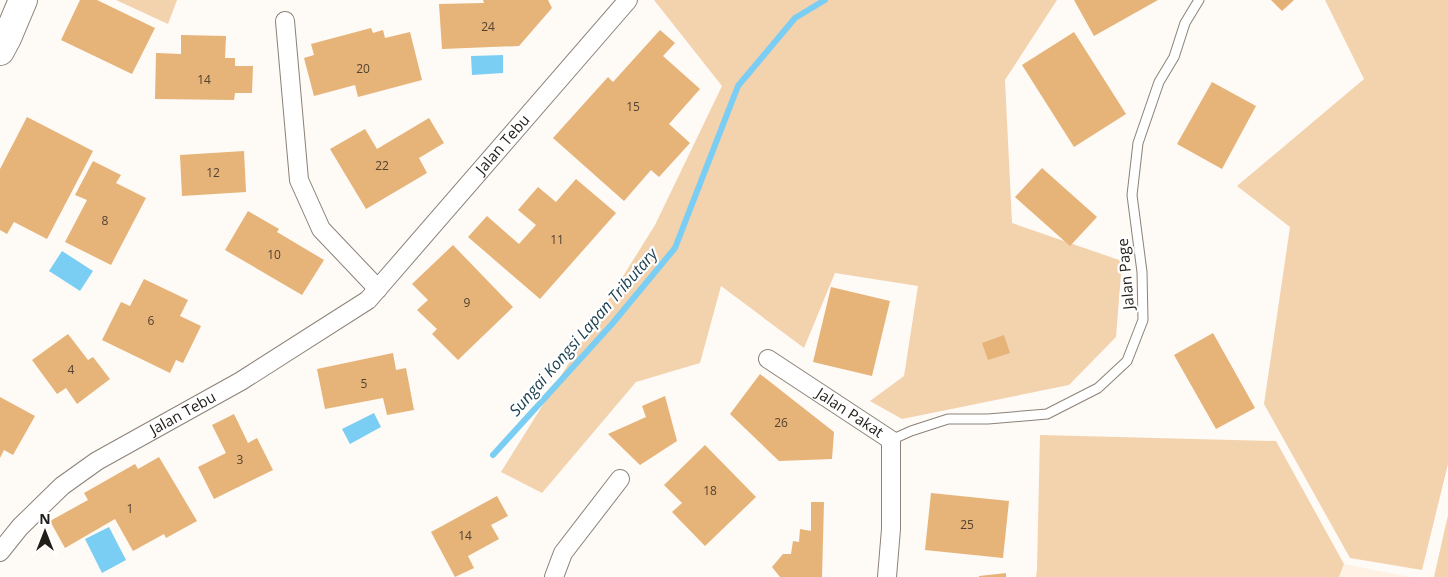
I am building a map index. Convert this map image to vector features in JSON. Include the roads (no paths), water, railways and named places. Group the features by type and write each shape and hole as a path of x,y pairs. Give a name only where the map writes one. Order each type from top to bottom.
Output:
{"highway":[{"path":"0,51 8,38 24,0"}],"street":[{"name":"Jalan Tebu","path":"0,552 20,527 62,486 97,461 240,381 368,300 628,0"},
{"path":"285,21 299,180 321,230 378,289"},
{"name":"Jalan Pakat","path":"768,359 892,440 892,529 887,577"},
{"path":"554,577 563,553 620,478"}],"lane":[{"name":"Jalan Page","path":"892,440 911,431 948,420 988,420 1047,414 1098,388 1127,361 1143,320 1142,272 1132,195 1138,143 1159,82 1174,57 1185,23 1199,0"}],"water":[{"path":"503,55 503,73 472,75 471,56"},
{"path":"62,251 93,271 80,291 49,271"},
{"path":"374,413 381,427 350,444 342,429"},
{"path":"109,527 126,560 102,573 85,539"}],"waterway":[{"name":"Sungai Kongsi Lapan Tributary","path":"493,455 612,324 675,248 738,86 795,18 825,0"}]}
